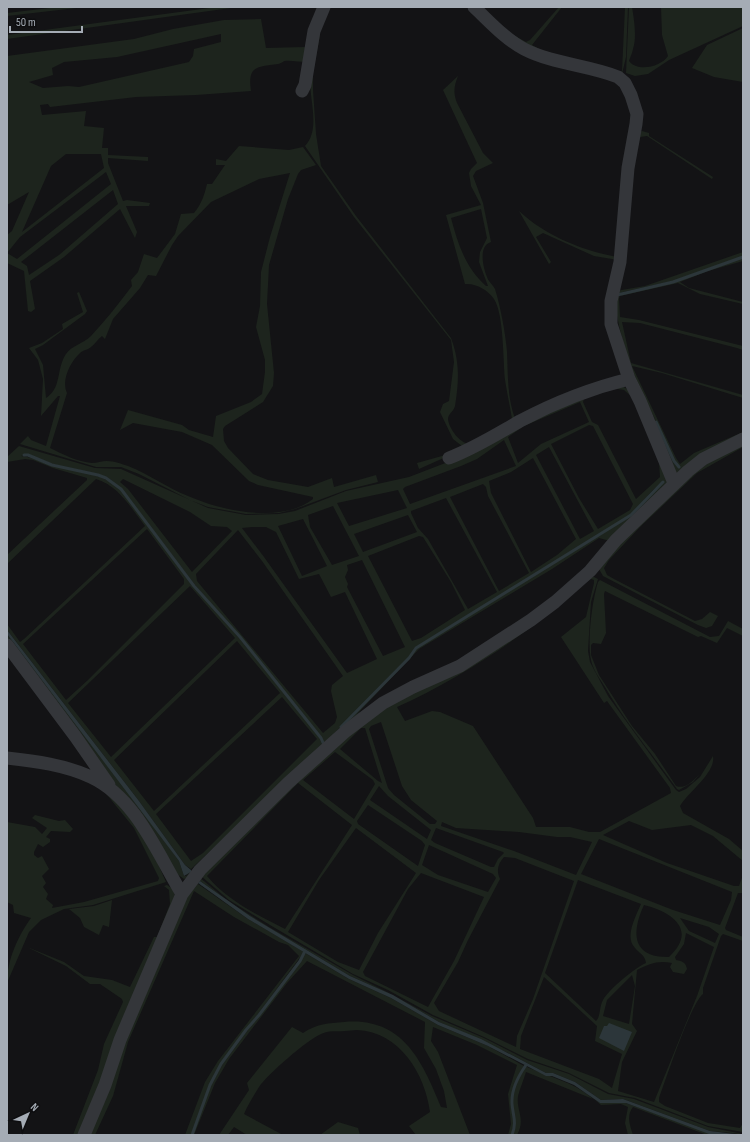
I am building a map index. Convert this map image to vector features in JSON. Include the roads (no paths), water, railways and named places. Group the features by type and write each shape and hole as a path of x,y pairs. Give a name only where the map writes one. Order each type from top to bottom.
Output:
{"street":[{"path":"302,91 306,85 314,32 324,7"},
{"path":"474,7 504,35 524,49 618,77 624,83 631,95 637,114 628,168 620,262 612,294 610,312 611,324 629,379 640,401 674,483"},
{"path":"449,458 478,445 522,420 546,409 606,385 629,379"},
{"path":"84,1135 123,1033 182,894 194,877 288,783 346,731 383,704 413,687 447,673 480,654 555,602 590,571 616,540 674,483 703,459 743,439"},
{"path":"7,646 75,736 112,790 137,819 182,894"},
{"path":"7,758 52,765 71,770 90,777 112,790"}],"waterway":[{"path":"617,295 673,282 743,257"},
{"path":"656,422 674,461 679,467"},
{"path":"24,455 28,455 52,465 98,475 106,478 121,489 194,586 240,637 321,738 324,745"},
{"path":"341,727 409,658 416,648 631,515 663,482"},
{"path":"192,1135 210,1085 221,1064 300,961 305,951"},
{"path":"512,1135 514,1122 512,1104 513,1093 518,1078 526,1065"}]}
